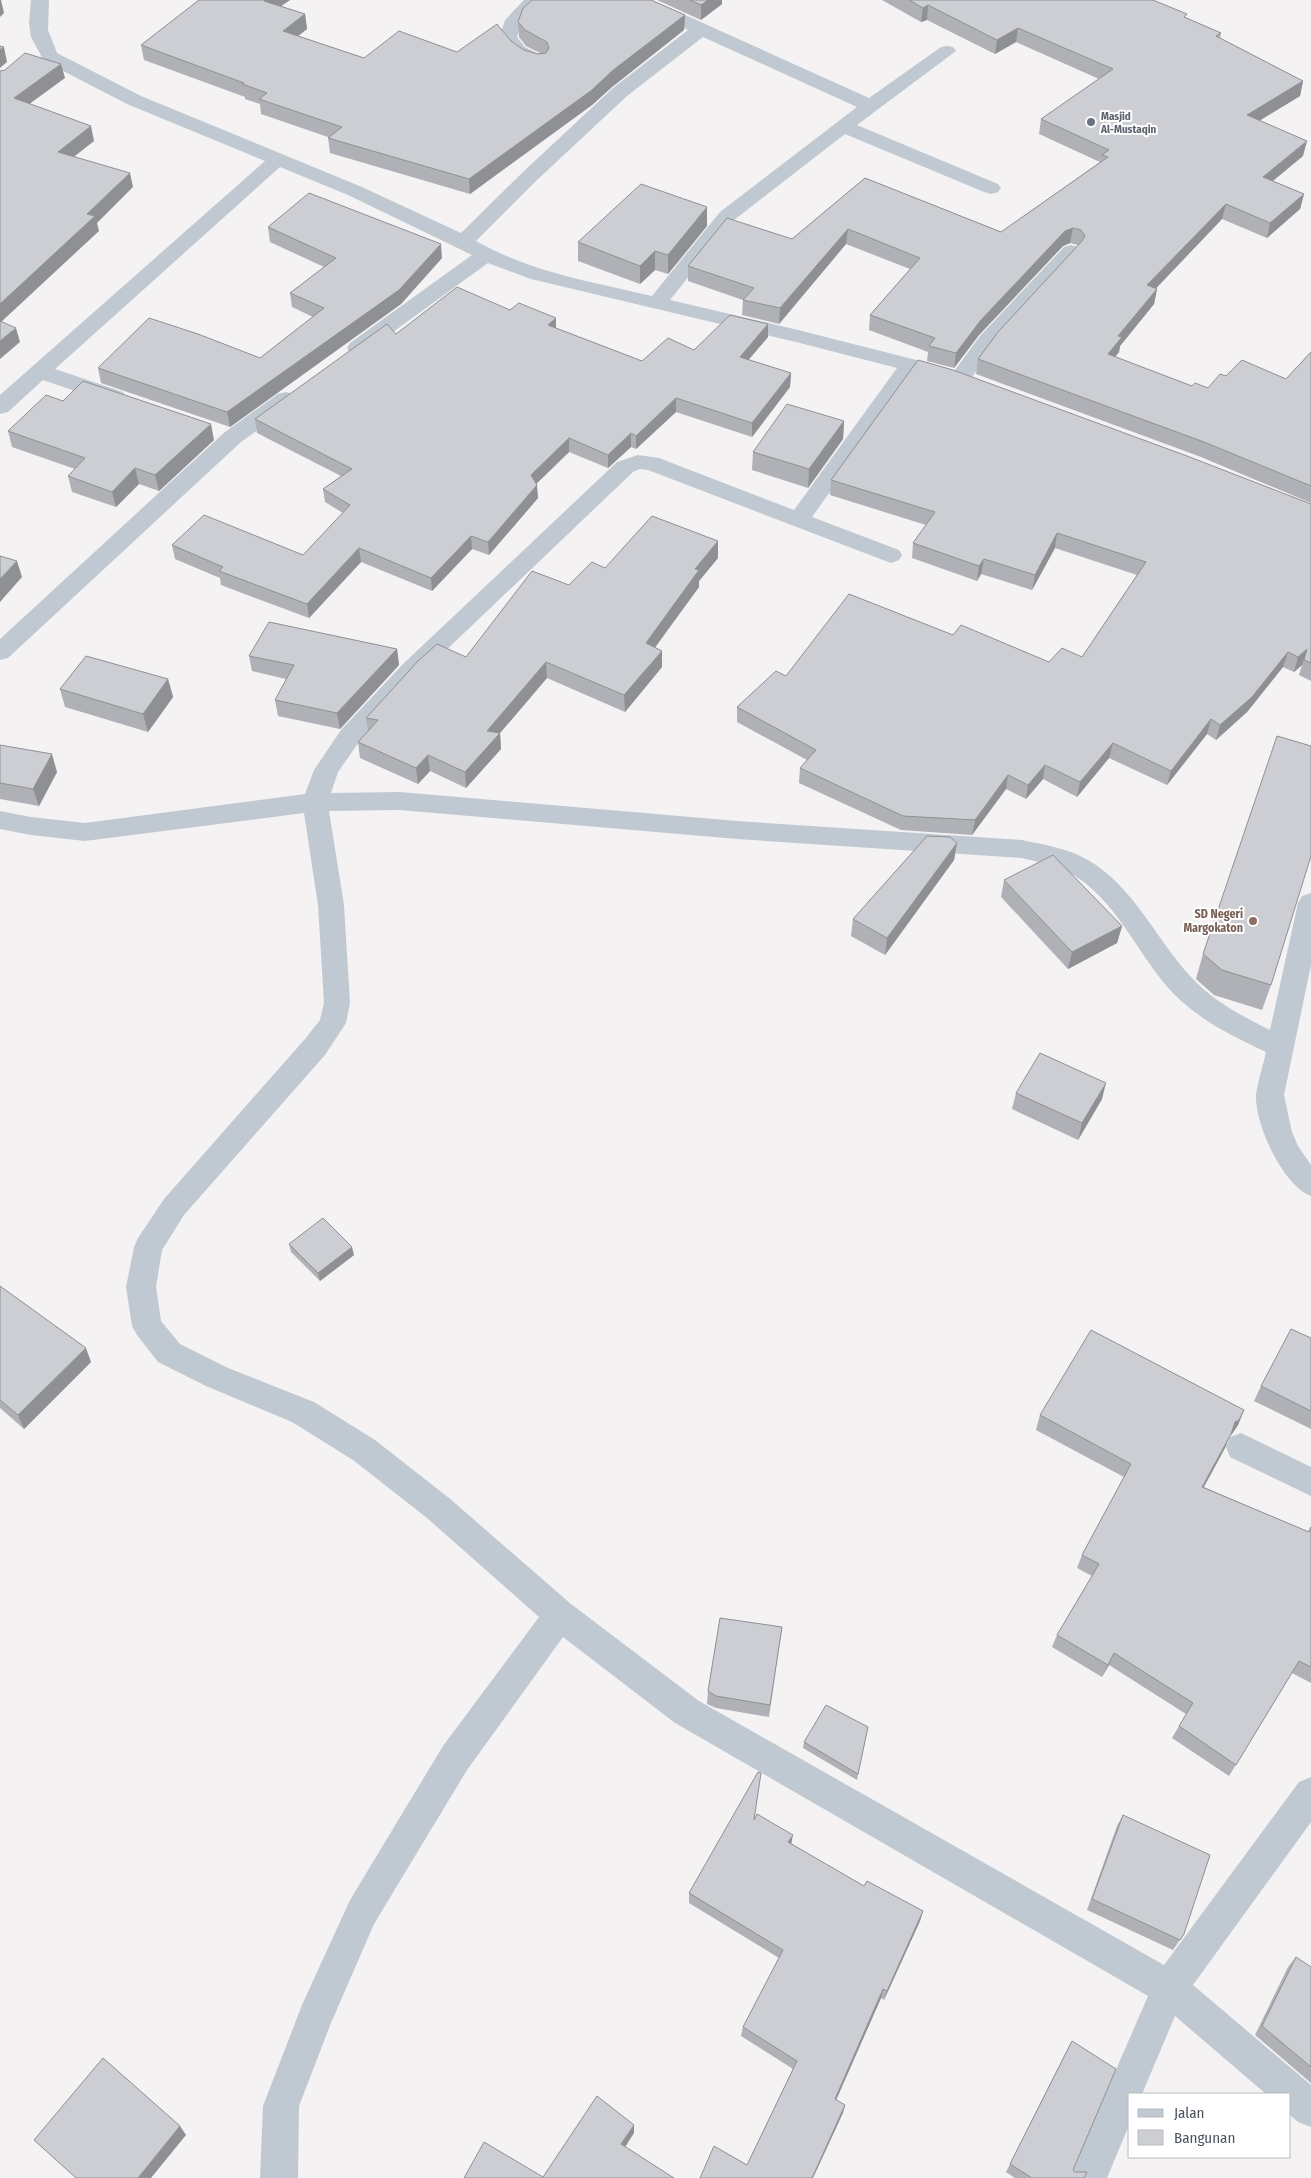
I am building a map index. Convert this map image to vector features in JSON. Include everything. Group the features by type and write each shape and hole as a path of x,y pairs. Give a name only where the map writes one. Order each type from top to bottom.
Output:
{"street":[{"path":"40,0 34,51 50,57 134,100 355,191 464,242 486,255 538,275 658,302 910,365 969,382 987,341 1071,251"},
{"path":"534,0 514,20 508,38 518,51 539,62"},
{"path":"637,0 871,106"},
{"path":"464,242 530,176 614,98 702,29"},
{"path":"658,302 727,216 843,126 947,50"},
{"path":"843,126 990,188"},
{"path":"0,407 278,159"},
{"path":"343,358 486,255"},
{"path":"798,520 910,365"},
{"path":"39,371 132,403"},
{"path":"0,652 224,434 304,386"},
{"path":"891,555 651,463 638,462 625,467 411,670 350,736 326,770 315,802 331,905 338,1004 333,1023 315,1047 174,1207 148,1247 141,1287 147,1326 169,1353 217,1377 303,1412 364,1450 438,1508 560,1615 687,1712 1169,1988 1311,2109"},
{"path":"0,820 31,826 85,832 315,802 400,801 737,830 1022,849 1053,856 1082,868 1105,885 1173,975 1197,1000 1228,1021 1280,1047"},
{"path":"1311,903 1270,1095 1272,1117 1282,1143 1300,1174 1311,1184"},
{"path":"1241,1446 1311,1482"},
{"path":"278,2178 281,2106 315,2018 362,1912 455,1758 560,1615"},
{"path":"1088,2178 1169,1988 1311,1794"}],"building":[{"path":"199,0 265,0 305,14 283,31 364,58 399,31 457,52 497,24 511,41 524,50 538,54 546,53 549,48 547,42 525,30 518,22 523,8 532,0 651,0 685,15 612,71 592,90 469,179 328,138 342,127 259,99 267,93 141,45"},
{"path":"690,0 708,0 701,5"},
{"path":"909,0 1153,0 1187,14 1184,17 1221,33 1216,36 1303,81 1247,115 1307,141 1263,177 1304,194 1270,223 1226,204 1147,285 1157,289 1118,336 1122,337 1108,354 1192,386 1195,383 1208,388 1220,374 1226,376 1242,360 1286,379 1311,352 1311,486 1204,442 978,359 998,332 1082,241 1085,236 1081,230 1073,228 1065,231 981,320 956,353 929,346 935,338 870,315 920,258 848,229 780,308 743,300 754,288 688,266 727,218 792,239 865,178 1001,232 1108,157 1102,155 1109,150 1041,119 1113,69 1018,28 997,40 928,5 923,8"},
{"path":"25,53 61,64 14,98 91,126 58,152 130,173 87,214 95,216 0,304 0,71 5,70"},
{"path":"641,184 707,207 668,255 655,251 640,266 578,242"},
{"path":"309,193 441,244 399,290 227,412 98,368 149,318 198,334 260,358 324,308 290,293 336,258 268,227"},
{"path":"457,287 510,310 519,303 556,318 548,325 642,361 668,338 694,350 730,315 768,324 740,357 791,373 752,423 676,398 636,436 631,433 608,455 569,438 531,475 537,485 488,542 471,536 431,578 359,548 307,604 219,571 223,567 172,545 204,515 303,555 350,505 323,489 352,469 255,419 387,324 396,334"},
{"path":"0,321 16,328 0,341"},
{"path":"918,360 953,370 1311,504 1311,663 1304,660 1307,649 1298,657 1288,652 1252,697 1220,725 1211,719 1171,771 1113,743 1080,782 1045,765 1028,785 1008,775 975,820 903,816 800,768 816,750 737,707 776,671 786,676 849,594 953,635 961,625 1049,662 1062,648 1082,657 1146,562 1057,533 1035,575 984,559 979,566 913,543 935,512 831,480"},
{"path":"83,381 211,424 155,475 135,468 112,492 68,476 85,458 8,431 46,395 63,401"},
{"path":"787,404 844,421 809,469 753,452"},
{"path":"652,516 718,541 695,569 699,570 646,643 662,651 624,695 546,662 487,731 500,733 465,772 428,755 416,768 358,742 378,720 366,718 418,661 437,644 466,657 532,571 569,585 592,562 605,568"},
{"path":"0,556 17,561 0,579"},
{"path":"269,622 397,649 337,713 275,700 294,665 249,656"},
{"path":"86,656 168,679 143,714 60,689"},
{"name":"SD Negeri Margokaton","path":"1277,736 1311,746 1311,856 1271,985 1222,970 1203,954"},
{"path":"0,745 52,754 33,789 0,783"},
{"path":"927,836 950,837 957,843 887,938 853,919"},
{"path":"1053,855 1122,926 1072,952 1004,880"},
{"path":"1040,1053 1106,1083 1082,1123 1016,1093"},
{"path":"323,1218 352,1247 318,1273 289,1244"},
{"path":"0,1286 86,1348 18,1415 0,1400"},
{"path":"1291,1329 1311,1338 1311,1411 1261,1386"},
{"path":"1091,1330 1244,1410 1239,1420 1235,1422 1231,1434 1202,1487 1309,1532 1311,1527 1311,1667 1299,1661 1236,1765 1179,1726 1193,1703 1114,1653 1108,1665 1057,1635 1099,1564 1082,1555 1131,1464 1040,1415"},
{"path":"720,1618 782,1627 770,1705 716,1696 708,1691"},
{"path":"826,1705 868,1727 858,1774 804,1742"},
{"path":"758,1772 761,1773 754,1820 757,1814 793,1835 788,1842 864,1886 867,1881 923,1911 887,1991 883,1989 835,2099 845,2105 812,2178 700,2178 714,2146 747,2165 797,2061 743,2027 783,1950 689,1893"},
{"path":"1123,1815 1210,1855 1184,1934 1180,1940 1092,1899"},
{"path":"1296,1957 1311,1967 1311,2067 1262,2026"},
{"path":"1072,2041 1116,2069 1073,2170 1075,2172 1087,2172 1084,2178 1032,2178 1010,2164"},
{"path":"103,2058 180,2126 138,2178 76,2178 34,2140"},
{"path":"597,2096 634,2125 621,2144 674,2178 464,2178 484,2142 543,2177"}],"place":[{"name":"Masjid Al-Mustaqin","path":"1091,122"},
{"name":"SD Negeri Margokaton","path":"1253,921"}]}
